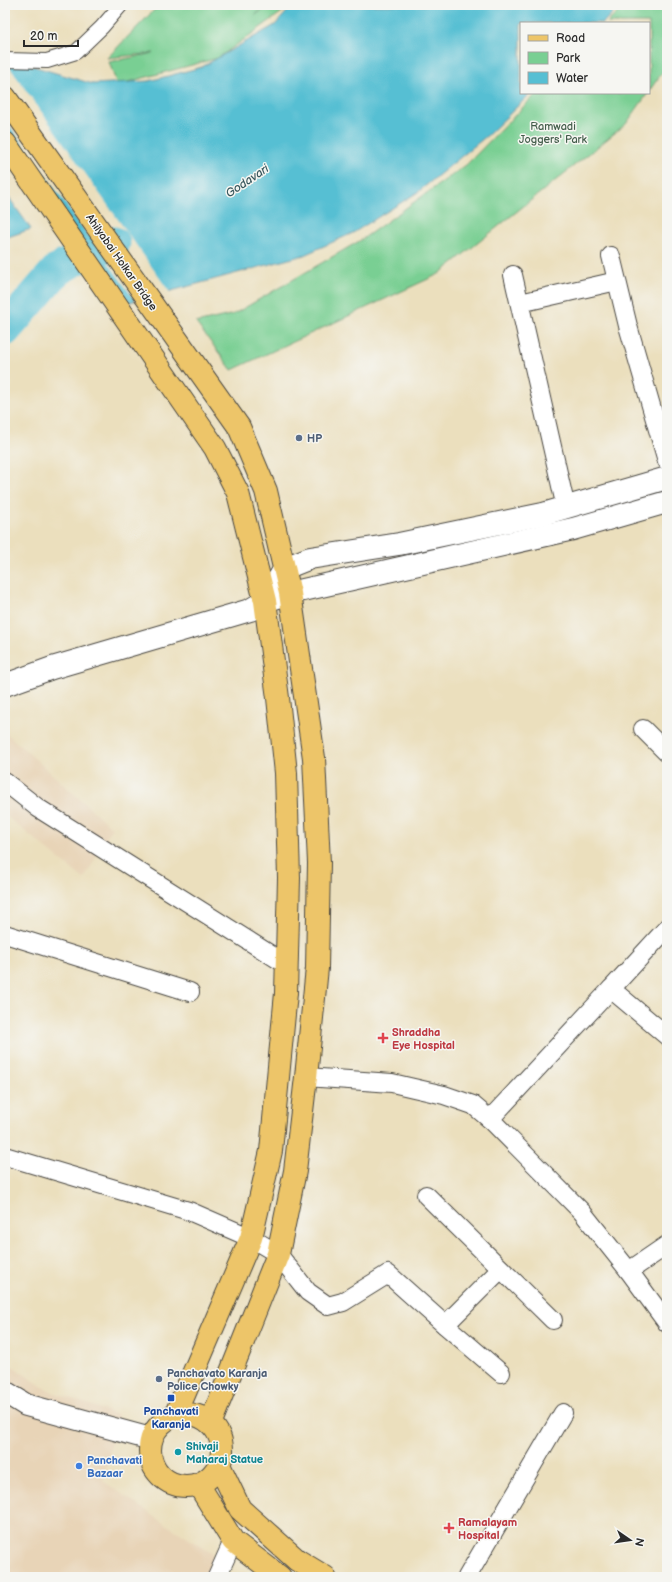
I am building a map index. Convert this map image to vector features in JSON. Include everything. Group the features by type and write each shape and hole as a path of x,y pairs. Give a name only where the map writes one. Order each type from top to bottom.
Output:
{"main road":[{"name":"Ahilyabai Holkar Bridge","path":"5,97 239,427 266,491 290,592 314,758 319,863 317,968 295,1171 278,1254 211,1422"},
{"path":"5,143 216,448 238,493 265,601 286,773 289,878 286,993 271,1152 251,1238 175,1416"},
{"path":"189,1412 201,1416 211,1422 218,1431 222,1442 223,1454 220,1465 213,1475 204,1482 192,1486 180,1486 168,1482 159,1474 152,1463 150,1451 151,1439 156,1428 165,1419 175,1416 189,1412"},
{"path":"220,1465 240,1509 297,1560 325,1577"},
{"path":"198,1484 233,1541 280,1577"}],"street":[{"path":"5,60 47,61 76,52 102,27 121,5"},
{"path":"611,256 665,472 640,510"},
{"path":"513,275 566,508"},
{"path":"520,303 617,281"},
{"path":"265,601 285,568 310,558 399,544 566,508 665,472"},
{"path":"5,685 52,668 250,610 265,601 290,592 573,529 667,502"},
{"path":"644,729 667,753"},
{"path":"5,782 38,808 287,965"},
{"path":"490,1119 667,928"},
{"path":"5,934 190,992"},
{"path":"610,990 667,1036"},
{"path":"306,1077 392,1083 444,1095 473,1105 490,1119 582,1212 629,1271 667,1323"},
{"path":"5,1156 189,1211 251,1238 278,1254 308,1292 328,1306 343,1302 388,1274 501,1373"},
{"path":"426,1194 553,1320"},
{"path":"629,1271 667,1245"},
{"path":"445,1325 501,1269"},
{"path":"5,1392 26,1405 151,1439"},
{"path":"467,1577 563,1413"},
{"path":"217,1577 233,1541"}],"shaded area":[{"path":"5,732 112,828 84,879 5,815"},
{"path":"5,1361 47,1390 118,1415 103,1481 167,1525 215,1555 205,1577 5,1577"}],"green space":[{"path":"159,5 266,5 267,7 255,15 271,5 292,5 218,58 117,85 109,62 154,53 107,58"},
{"path":"625,5 667,5 667,66 650,90 650,22 608,22"},
{"name":"Ramwadi Joggers' Park","path":"536,94 647,94 626,124 439,274 232,370 196,323 234,314 361,240 466,165"}],"water":[{"path":"293,5 620,5 604,22 520,22 520,94 530,94 489,134 418,192 353,233 304,255 112,307 5,155 5,64 29,65 93,84 149,81 202,67 275,25"},
{"path":"5,192 31,229 5,238"}],"pier":[{"path":"5,62 171,294 137,303 5,119"}],"waterway":[{"name":"Godavari","path":"5,330 57,270 78,258 114,243"}],"place":[{"name":"HP","path":"299,438"},
{"name":"Shraddha Eye Hospital","path":"383,1038"},
{"name":"Panchavato Karanja Police Chowky","path":"159,1379"},
{"name":"Panchavati Karanja","path":"171,1398"},
{"name":"Shivaji Maharaj Statue","path":"178,1452"},
{"name":"Panchavati Bazaar","path":"79,1466"},
{"name":"Ramalayam Hospital","path":"449,1528"}]}
